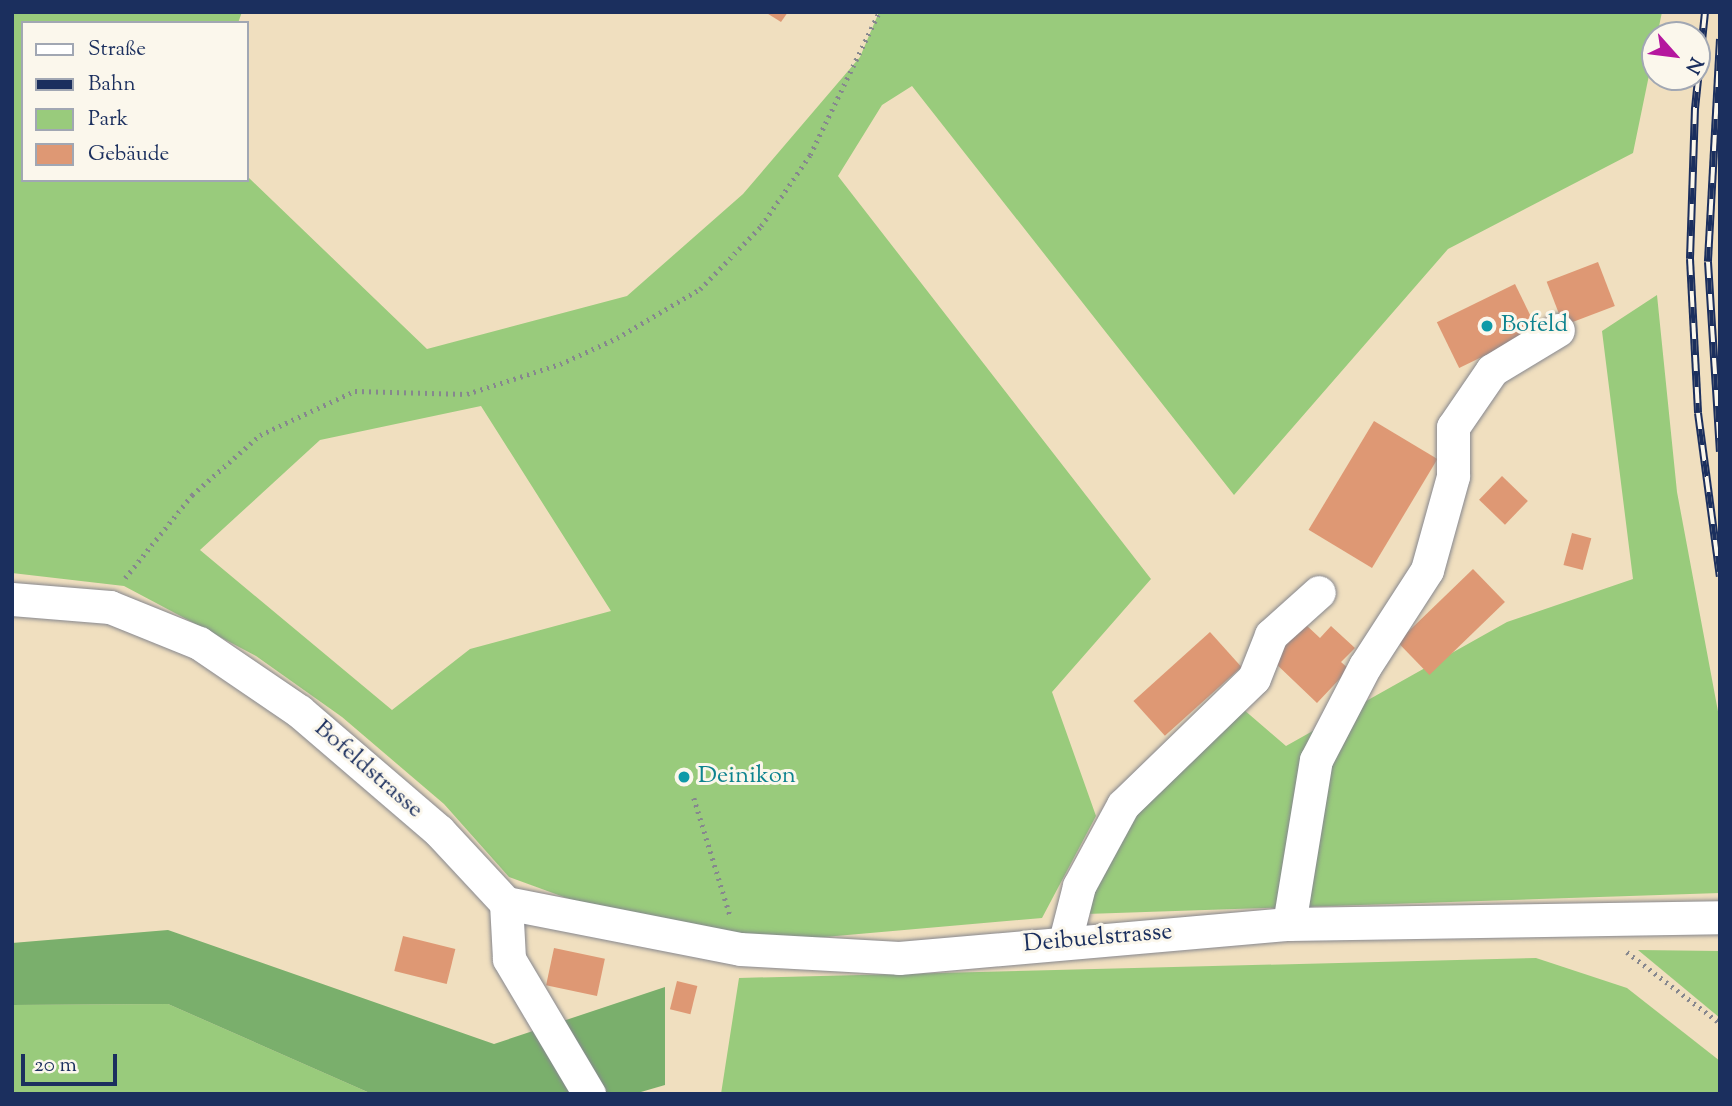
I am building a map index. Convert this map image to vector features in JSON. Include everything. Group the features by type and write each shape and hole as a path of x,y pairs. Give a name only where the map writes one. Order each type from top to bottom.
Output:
{"street":[{"path":"1289,924 1317,760 1365,666 1427,570 1452,476 1453,427 1492,370 1558,330"},
{"path":"1065,941 1079,886 1123,805 1254,678 1272,635 1319,592"},
{"name":"Bofeldstrasse","path":"12,599 110,607 199,643 299,711 439,831 506,903"},
{"path":"506,903 509,959 589,1094"},
{"name":"Deibuelstrasse","path":"506,903 740,949 900,958 1065,941 1289,924 1707,917"}],"path":[{"path":"110,607 133,564 192,495 260,435 355,391 467,394 561,364 617,338 700,289 761,226 810,155 879,12"},
{"path":"694,799 740,949"},
{"path":"1624,950 1720,1023"}],"green space":[{"path":"12,12 242,12 239,21 21,21 21,182 248,182 248,177 427,349 627,296 743,194 860,57 879,12 1662,12 1660,21 1641,21 1641,91 1646,91 1633,153 1448,249 1234,495 912,86 882,105 838,176 1151,579 1052,692 1096,816 1042,918 745,944 583,904 509,877 444,804 342,717 256,656 124,586 12,573","holes":["481,406 611,611 470,649 392,710 200,550 320,440"]},
{"path":"1657,295 1677,492 1720,722 1720,893 1086,914 1120,825 1243,709 1286,746 1507,622 1633,579 1602,331"},
{"path":"168,930 494,1044 665,987 665,1085 634,1094 372,1094 168,1004 12,1005 12,943"},
{"path":"1638,950 1720,951 1720,1018"},
{"path":"1536,958 1627,988 1720,1061 1720,1094 721,1094 739,978"},
{"path":"168,1004 372,1094 12,1094 12,1005"}],"building":[{"path":"765,12 788,12 781,22"},
{"path":"1598,262 1615,306 1563,326 1547,282"},
{"name":"Bofeld","path":"1515,284 1537,330 1459,368 1437,322"},
{"path":"1374,421 1437,459 1372,568 1309,530"},
{"path":"1502,476 1528,501 1505,525 1479,500"},
{"path":"1572,533 1591,538 1583,570 1563,565"},
{"path":"1473,569 1505,602 1429,675 1397,642"},
{"path":"1305,624 1320,638 1331,626 1355,648 1341,662 1349,669 1317,703 1272,660"},
{"path":"1210,632 1241,667 1165,736 1133,701"},
{"path":"403,936 455,949 447,984 394,971"},
{"path":"554,948 605,959 597,996 546,985"},
{"path":"677,981 697,986 690,1014 670,1009"}],"railway":[{"path":"1705,12 1695,108 1690,259 1698,413 1720,577"},
{"path":"1720,39 1708,262 1720,452"}],"place":[{"name":"Bofeld","path":"1487,326"},
{"name":"Deinikon","path":"684,777"}]}
